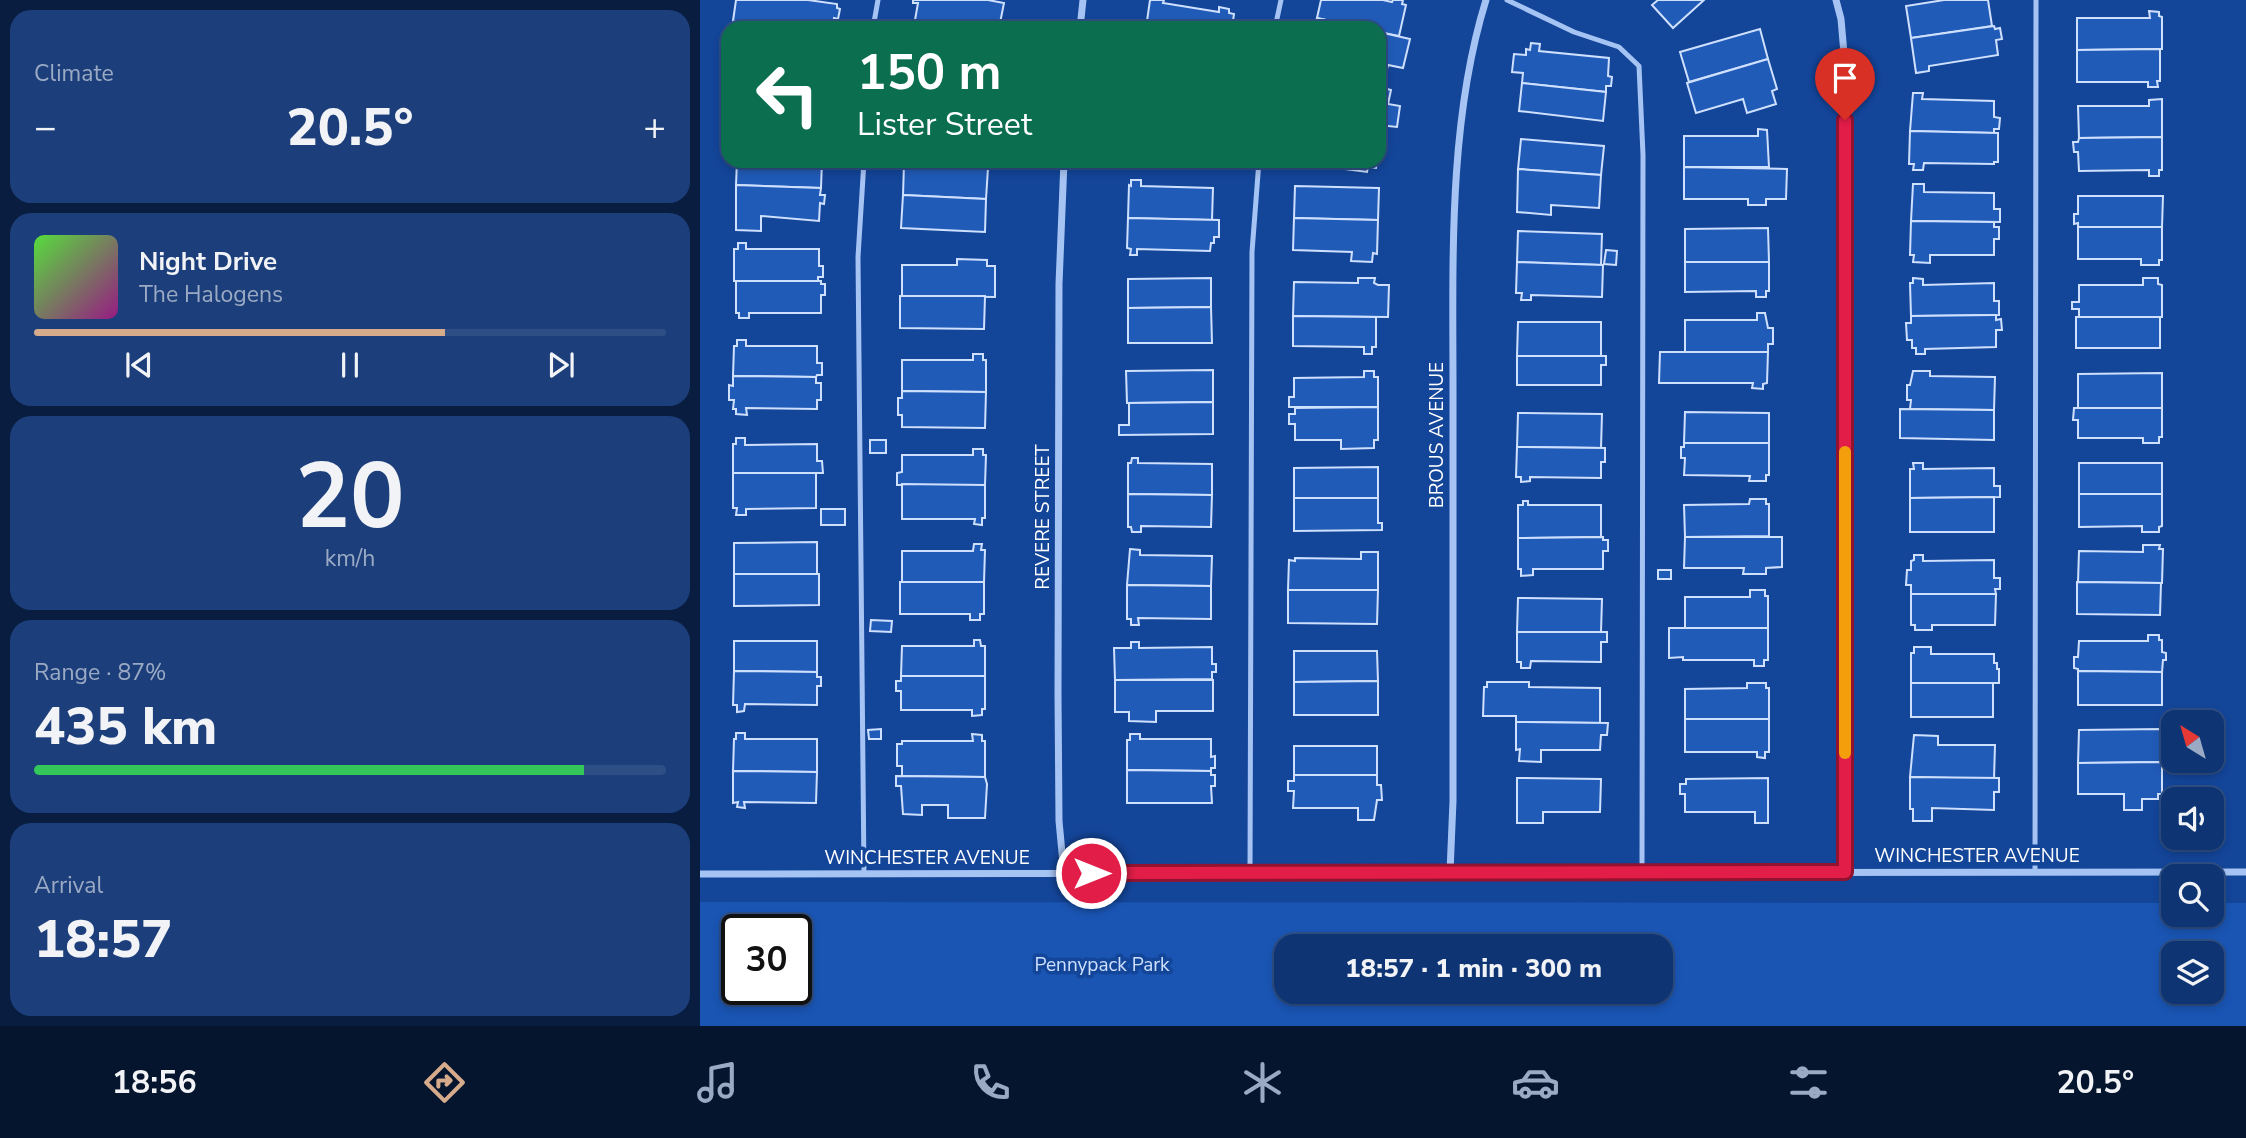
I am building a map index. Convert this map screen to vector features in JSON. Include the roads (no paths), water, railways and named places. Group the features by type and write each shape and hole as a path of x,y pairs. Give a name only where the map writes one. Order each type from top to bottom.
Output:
{"street":[{"path":"1081,21 1083,0"},
{"name":"BROUS AVENUE","path":"1450,872 1453,801 1453,281 1459,138 1467,77 1486,0"},
{"path":"1836,0 1841,19 1845,65 1845,872"},
{"name":"REVERE STREET","path":"1064,168 1059,284 1058,708 1059,821 1064,873"},
{"name":"WINCHESTER AVENUE","path":"700,874 2246,872"}],"lane":[{"path":"874,21 878,0"},
{"path":"1276,21 1281,0"},
{"path":"1507,0 1574,32 1619,47 1639,66 1643,155 1642,872"},
{"path":"2035,872 2036,0"},
{"path":"864,168 858,257 864,874"},
{"path":"1250,873 1252,252 1258,168"}],"park label":[{"name":"Pennypack Park","path":"1102,965"}]}
